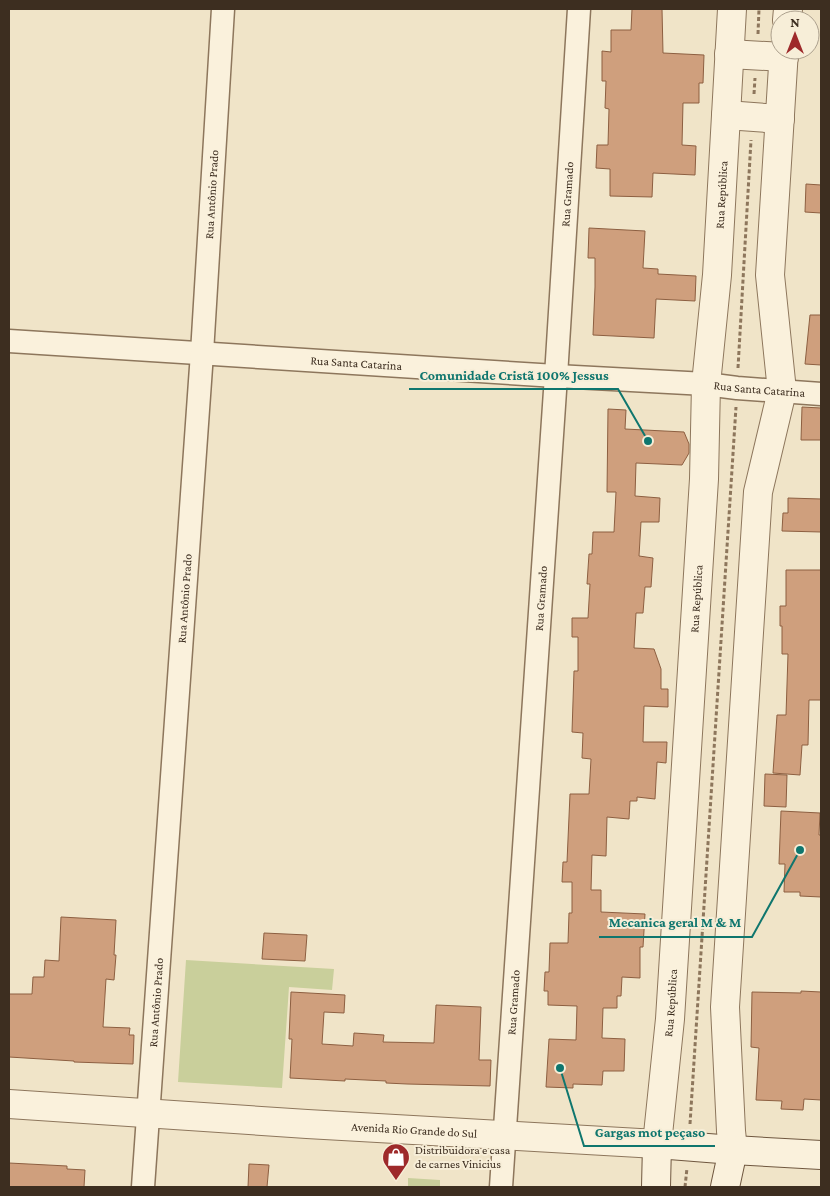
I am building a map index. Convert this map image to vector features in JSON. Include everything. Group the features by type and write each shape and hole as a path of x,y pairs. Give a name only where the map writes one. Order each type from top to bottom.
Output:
{"street":[{"name":"Rua Antônio Prado","path":"143,1187 202,353 223,9"},
{"name":"Rua Gramado","path":"501,1187 579,9"},
{"name":"Rua República","path":"656,1187 657,1144 670,1019 704,479 706,384 717,275 739,116 730,54 732,9"},
{"path":"730,54 770,55"},
{"path":"725,1187 733,1150 725,1007 758,492 782,391 770,275 784,60"},
{"path":"739,116 780,120"},
{"name":"Rua Santa Catarina","path":"9,340 706,384 821,394"},
{"name":"Avenida Rio Grande do Sul","path":"9,1104 821,1155"}],"path":[{"path":"685,1187 737,388 739,116 756,56 760,9"}],"green space":[{"path":"186,960 334,969 332,990 289,987 282,1088 178,1082"},
{"path":"408,1178 440,1180 440,1187 408,1187"}],"building":[{"path":"632,9 662,9 663,53 704,55 703,83 699,83 699,103 683,103 682,145 696,146 695,175 653,173 652,197 610,196 610,169 596,168 597,145 608,145 609,109 605,108 606,81 602,81 602,51 611,52 611,30 631,30"},
{"path":"806,184 821,185 821,213 805,212"},
{"path":"589,228 645,231 643,268 658,269 658,274 696,276 695,301 656,299 654,338 593,335 595,258 588,258"},
{"path":"810,315 821,315 821,365 805,364"},
{"path":"802,407 821,408 821,440 801,440"},
{"path":"608,409 626,410 625,429 684,432 689,444 689,453 682,465 636,463 635,496 660,498 659,522 641,522 639,556 653,558 651,587 645,587 643,613 636,613 634,648 654,649 661,669 661,689 668,689 668,707 644,706 643,742 667,742 666,763 657,762 655,799 637,797 637,801 630,801 629,819 607,817 606,856 592,855 591,890 601,890 601,912 645,914 643,947 640,947 640,978 622,977 621,996 617,996 617,1008 603,1008 602,1038 625,1039 624,1071 603,1071 602,1085 573,1084 573,1088 546,1087 549,1039 576,1040 577,1006 548,1005 548,991 544,991 545,972 549,972 550,943 568,943 569,913 572,913 572,882 562,882 563,862 567,862 570,794 589,794 591,759 582,758 583,733 572,732 574,671 578,671 578,637 572,637 572,618 588,618 590,584 587,584 589,554 592,554 593,532 614,532 616,492 607,492"},
{"path":"788,498 821,499 821,532 782,531 783,513 788,513"},
{"path":"786,570 821,570 821,700 809,700 808,745 802,745 800,775 773,773 777,715 786,715 788,654 782,654 780,606 786,606"},
{"path":"765,774 787,775 786,807 764,806"},
{"path":"781,811 820,813 821,897 800,896 800,892 784,892 785,864 779,864"},
{"path":"61,917 116,920 114,980 106,979 103,1027 130,1028 129,1035 134,1035 133,1064 9,1057 9,994 32,994 33,977 44,977 45,960 59,961"},
{"path":"264,933 307,935 305,961 262,959"},
{"path":"801,991 821,992 821,1100 804,1099 803,1110 781,1109 782,1101 756,1100 759,1048 751,1047 752,992 801,993"},
{"path":"291,992 345,995 344,1013 324,1012 322,1044 353,1046 354,1033 384,1035 383,1042 434,1043 436,1005 481,1007 479,1060 491,1060 490,1086 290,1078 292,1039 289,1039"},
{"path":"9,1163 67,1166 67,1169 85,1170 84,1187 9,1187"},
{"path":"249,1164 269,1165 267,1187 248,1187"}],"place":[{"name":"Comunidade Cristã 100% Jessus","path":"648,441"},
{"name":"Mecanica geral M & M","path":"800,850"},
{"name":"Gargas mot peçaso","path":"560,1068"},
{"name":"Distribuidora e casa de carnes Vinicius","path":"396,1181"}]}
